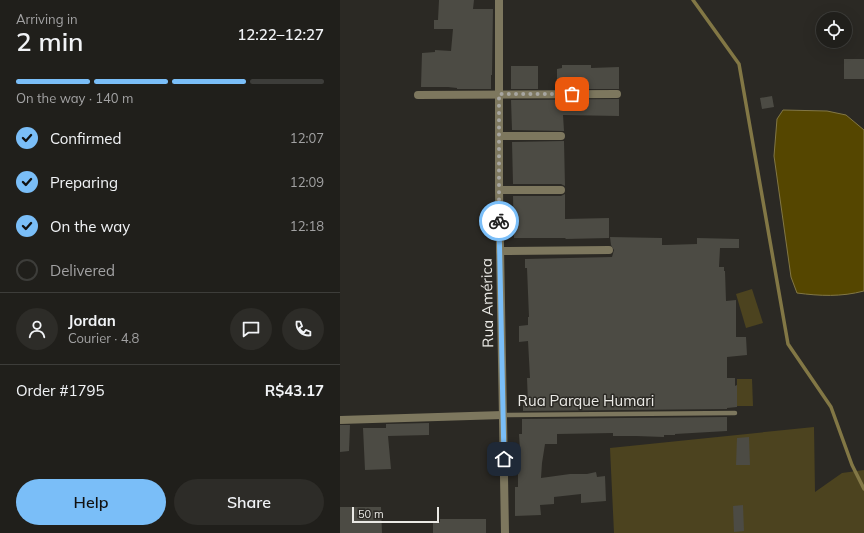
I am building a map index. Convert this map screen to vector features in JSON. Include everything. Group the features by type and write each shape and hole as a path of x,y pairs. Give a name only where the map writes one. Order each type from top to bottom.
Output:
{"street":[{"name":"Rua América","path":"499,0 499,190 505,533"},
{"path":"418,95 617,94"},
{"path":"499,136 561,136"},
{"path":"499,190 561,190"},
{"path":"500,251 609,250"},
{"name":"Rua Parque Humari","path":"340,420 503,415"}],"lane":[{"name":"Rua Parque Humari","path":"503,415 735,413"}],"shaded area":[{"path":"783,110 827,111 846,115 864,130 864,291 830,295 797,293 791,277 774,156 777,119"},
{"path":"752,289 763,323 746,328 736,294"},
{"path":"737,379 752,379 753,406 737,406"},
{"path":"814,427 815,492 842,473 864,470 864,533 614,533 610,448"}],"building":[{"path":"439,0 474,0 473,9 493,9 491,89 421,87 422,53 435,52 435,50 451,51 453,29 434,29 434,20 438,20"},
{"path":"844,59 864,59 864,79 844,79"},
{"path":"562,65 591,65 591,68 619,67 619,89 557,89 557,69 562,68"},
{"path":"511,66 538,66 538,89 511,89"},
{"path":"772,96 774,107 762,109 760,98"},
{"path":"619,99 619,116 563,115 564,131 512,130 511,100"},
{"path":"564,141 565,186 561,184 513,184 512,142"},
{"path":"565,194 565,219 609,218 609,238 514,238 513,196 561,196"},
{"path":"610,237 662,238 662,245 697,244 697,238 739,239 739,248 720,248 719,267 724,267 725,271 726,301 736,300 736,337 746,337 747,355 727,357 727,378 735,378 735,386 737,385 737,407 727,409 523,411 523,405 528,403 527,378 530,378 528,341 519,342 519,326 528,325 529,317 527,268 525,268 525,259 612,257 614,250 611,245"},
{"path":"727,417 727,431 664,435 664,437 613,436 613,433 557,434 557,444 545,444 541,478 596,472 597,477 605,476 606,501 581,503 581,494 554,497 554,504 540,505 541,515 515,516 515,487 518,487 516,450 520,450 519,434 522,434 522,419"},
{"path":"429,423 429,435 388,436 391,469 365,470 363,428 386,428 386,424"},
{"path":"340,425 350,425 349,451 340,452"},
{"path":"749,437 750,465 736,465 737,438"},
{"path":"743,505 744,531 734,532 733,506"},
{"path":"340,507 381,507 382,533 340,533"},
{"path":"440,519 486,519 486,533 433,533 433,522 440,522"}],"waterway":[{"path":"693,0 739,64 788,344 831,407 852,465 864,489"}],"way so far":[{"path":"499,221 499,94 572,94"}],"route":[{"path":"499,221 504,459"}]}
